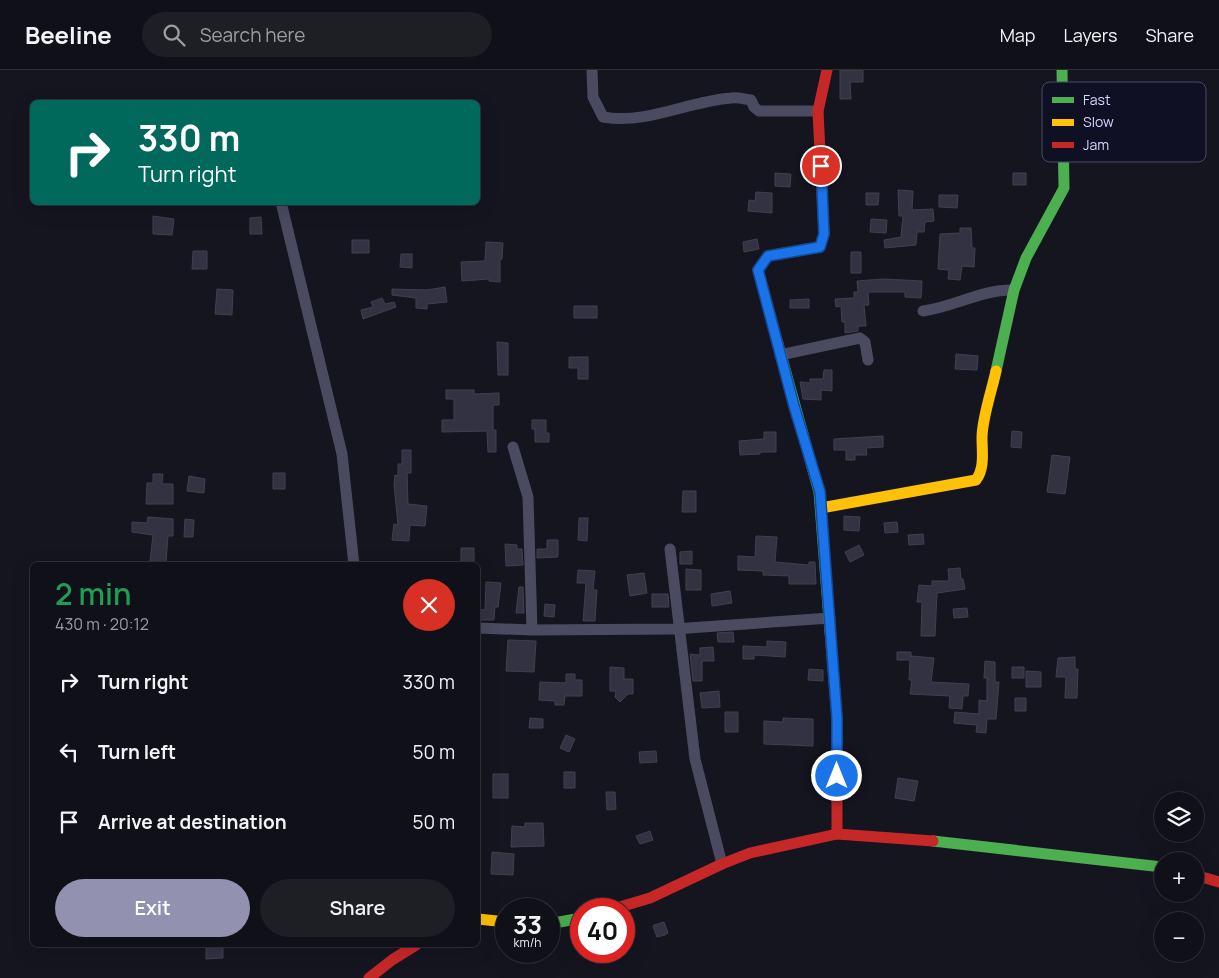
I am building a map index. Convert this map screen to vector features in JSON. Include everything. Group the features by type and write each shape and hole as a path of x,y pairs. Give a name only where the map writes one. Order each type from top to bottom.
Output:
{"street":[{"path":"592,70 593,97 603,117 611,119 643,116 713,100 733,98 751,100 754,107 759,111 818,111"},
{"path":"827,70 818,111 824,234 820,247 768,256 758,270 820,492 837,718 836,834"},
{"path":"821,508 976,480 980,475 982,468 982,434 1014,290 1026,258 1064,188 1064,162"},
{"path":"282,205 342,454 354,562"},
{"path":"922,311 976,295 1002,290 1014,290"},
{"path":"780,354 860,338 865,342 868,360"},
{"path":"513,447 528,498 532,630"},
{"path":"670,549 695,760 722,864"},
{"path":"480,628 532,630 679,628 830,618"},
{"path":"635,902 650,898 750,852 836,834 919,839 1154,866"},
{"path":"1204,878 1219,882"},
{"path":"480,919 495,921"},
{"path":"392,960 394,947"},
{"path":"369,978 413,947"}],"building":[{"path":"840,70 863,70 863,82 850,82 851,99 840,99"},
{"path":"775,173 791,174 790,187 775,186"},
{"path":"1013,173 1026,173 1026,185 1013,185"},
{"path":"898,190 913,191 912,210 933,209 934,221 925,222 924,232 917,232 916,245 885,248 884,240 901,237 903,216 899,216"},
{"path":"756,192 772,193 772,213 748,211 749,200 755,201"},
{"path":"866,193 879,193 878,205 866,205"},
{"path":"939,195 958,195 957,208 939,207"},
{"path":"153,216 174,219 172,235 153,234"},
{"path":"261,217 262,234 250,234 250,218"},
{"path":"871,219 887,220 886,233 870,232"},
{"path":"960,228 971,228 972,248 975,248 974,267 962,266 960,280 948,279 949,270 938,269 940,234 960,233"},
{"path":"757,239 759,249 744,252 743,242"},
{"path":"352,240 369,240 369,253 352,253"},
{"path":"486,242 503,243 502,259 500,259 500,282 489,281 489,279 462,281 461,262 485,261"},
{"path":"193,251 207,251 207,269 192,269"},
{"path":"851,252 861,252 861,273 851,273"},
{"path":"401,254 412,254 412,268 400,267"},
{"path":"883,279 922,281 921,298 905,297 905,292 868,292 869,305 864,305 866,326 858,326 858,331 845,333 845,322 842,322 841,306 836,307 835,299 854,298 854,292 858,292 857,281"},
{"path":"445,287 447,302 427,304 427,309 416,308 416,298 392,295 392,289 427,290"},
{"path":"217,289 233,290 232,315 215,314"},
{"path":"382,298 385,304 394,302 396,307 363,319 361,310 373,307 371,302"},
{"path":"809,299 809,308 790,308 790,300"},
{"path":"574,306 597,306 597,318 574,318"},
{"path":"497,342 508,343 508,375 498,375"},
{"path":"956,354 978,356 977,370 955,369"},
{"path":"569,357 588,357 588,379 578,379 578,368 569,368"},
{"path":"824,370 832,370 832,391 821,390 821,400 803,399 800,382 810,383 810,379 823,379"},
{"path":"446,390 474,390 474,394 499,393 499,405 493,405 493,430 496,430 496,452 488,452 487,431 442,432 442,420 454,420 454,399 446,399"},
{"path":"532,420 546,420 546,433 549,433 549,442 535,442 535,429 532,429"},
{"path":"1012,431 1022,432 1021,448 1011,447"},
{"path":"764,432 776,432 776,452 740,455 739,441 764,439"},
{"path":"883,436 883,447 866,448 867,455 855,455 855,460 846,460 846,450 834,450 834,439"},
{"path":"402,450 411,450 411,473 407,473 408,504 427,506 425,526 410,525 409,541 392,540 394,524 398,525 394,485 395,475 398,476 398,464 402,464"},
{"path":"1052,455 1070,457 1065,494 1047,492"},
{"path":"273,473 285,473 285,489 273,489"},
{"path":"153,474 163,474 162,484 173,484 173,504 146,504 147,483 153,483"},
{"path":"189,476 205,479 204,493 187,491"},
{"path":"683,491 696,491 696,512 682,512"},
{"path":"844,516 860,517 859,531 844,530"},
{"path":"148,517 173,519 173,536 168,536 166,562 150,561 153,535 132,532 132,522 147,523"},
{"path":"579,518 588,518 587,541 578,540"},
{"path":"185,519 194,520 193,537 184,537"},
{"path":"897,522 898,532 885,533 884,523"},
{"path":"923,534 924,544 909,545 908,535"},
{"path":"756,536 777,537 775,562 809,565 809,562 815,562 816,584 789,584 789,576 763,575 763,571 738,570 738,556 755,557"},
{"path":"547,540 558,540 558,557 537,558 537,549 547,549"},
{"path":"505,544 517,545 517,549 522,549 523,565 506,566"},
{"path":"859,545 864,555 850,562 845,552"},
{"path":"461,548 474,548 474,562 461,562"},
{"path":"692,551 692,564 680,564 680,552"},
{"path":"960,568 961,579 963,579 965,589 937,593 935,636 921,636 922,602 917,602 919,585 932,586 932,581 949,581 948,569"},
{"path":"686,569 701,570 701,590 686,590"},
{"path":"578,570 595,571 593,590 597,590 595,621 583,621 586,583 577,583"},
{"path":"644,573 647,593 630,596 627,575"},
{"path":"486,582 501,583 498,607 495,607 494,620 480,620 480,609 485,610"},
{"path":"519,587 523,587 524,613 516,613"},
{"path":"730,591 732,603 712,606 711,594"},
{"path":"652,594 668,594 669,607 652,607"},
{"path":"545,604 555,605 554,617 544,616"},
{"path":"967,608 968,617 954,618 953,609"},
{"path":"733,632 734,642 718,642 717,633"},
{"path":"508,640 536,641 534,672 506,671"},
{"path":"767,641 786,642 785,657 754,655 754,659 743,659 743,646 767,647"},
{"path":"713,647 714,661 702,661 702,681 693,681 690,654 700,655 700,648"},
{"path":"897,652 911,652 911,656 934,658 931,682 969,684 968,696 963,696 962,709 949,708 950,696 910,694 912,680 909,680 910,660 897,660"},
{"path":"1075,657 1075,669 1078,669 1077,698 1065,698 1066,677 1056,677 1058,658"},
{"path":"985,661 995,662 995,682 999,682 996,719 987,719 986,733 976,732 977,725 954,723 955,712 979,714 979,700 987,701 987,678 984,678"},
{"path":"610,667 624,668 624,679 633,679 633,694 628,694 620,702 615,697 616,691 610,691"},
{"path":"1012,667 1024,667 1024,678 1012,678"},
{"path":"809,669 823,670 823,681 808,680"},
{"path":"1026,671 1041,672 1041,687 1026,687"},
{"path":"566,674 575,674 575,680 582,680 582,696 565,696 564,705 555,705 555,701 539,700 540,682 566,683"},
{"path":"719,691 720,707 702,708 700,693"},
{"path":"1015,698 1026,698 1026,711 1015,711"},
{"path":"725,712 738,712 738,732 725,732"},
{"path":"530,718 543,719 543,728 529,728"},
{"path":"783,718 813,719 813,746 764,744 764,721 783,722"},
{"path":"566,735 575,739 569,752 560,748"},
{"path":"656,751 657,762 640,763 639,752"},
{"path":"564,772 575,772 575,788 564,788"},
{"path":"493,774 508,774 508,798 493,798"},
{"path":"898,778 918,781 914,801 895,798"},
{"path":"606,792 615,792 616,809 607,810"},
{"path":"525,823 543,823 544,846 511,847 512,826 525,827"},
{"path":"650,831 653,840 640,844 636,836"},
{"path":"492,852 514,854 513,875 491,874"},
{"path":"664,922 668,933 657,937 653,926"},
{"path":"206,947 223,947 223,958 206,959"}],"traffic: fast":[{"path":"1062,70 1062,82"},
{"path":"996,371 1014,290 1026,258 1064,188 1064,162"},
{"path":"778,344 819,492 830,632"},
{"path":"933,841 1154,866"},
{"path":"560,922 570,920"}],"traffic: slow":[{"path":"821,508 976,480 982,465 984,422 996,371"},
{"path":"480,919 495,921"}],"traffic: jam":[{"path":"778,344 758,270 768,256 820,247 824,234 818,111 827,70"},
{"path":"830,632 837,718 837,834"},
{"path":"635,902 650,898 750,853 837,834 933,841"},
{"path":"1204,878 1219,882"},
{"path":"369,978 413,947"}],"route":[{"path":"821,166 824,234 820,247 768,256 758,270 794,406 820,492 837,718 837,776"}]}
